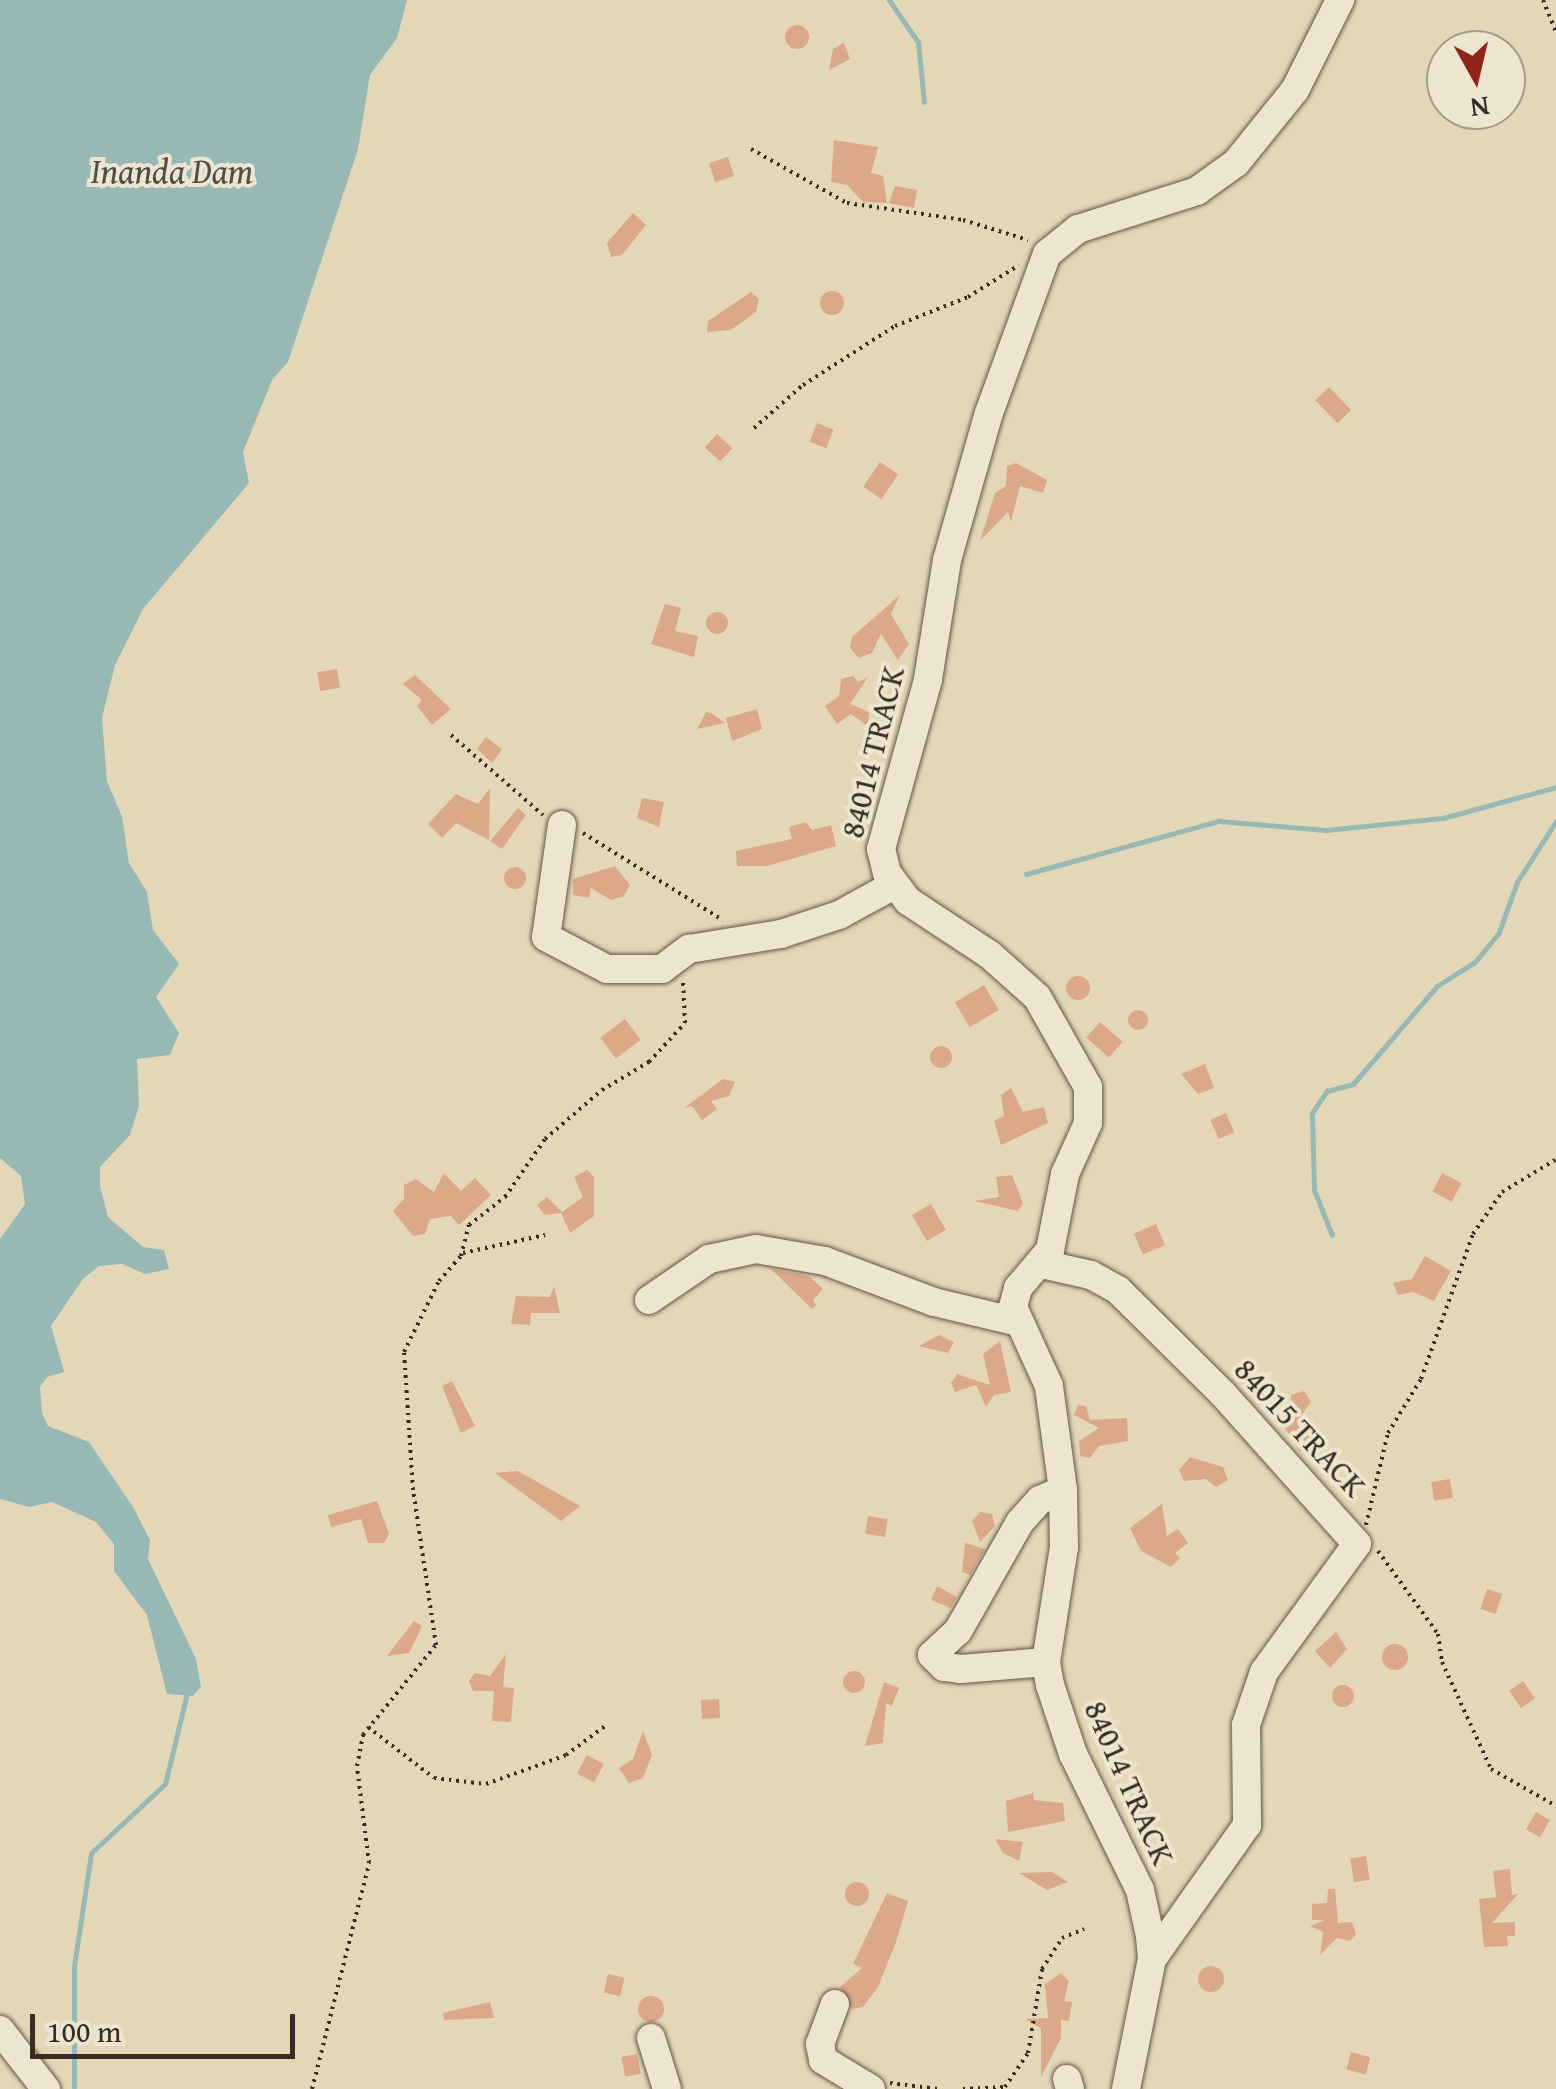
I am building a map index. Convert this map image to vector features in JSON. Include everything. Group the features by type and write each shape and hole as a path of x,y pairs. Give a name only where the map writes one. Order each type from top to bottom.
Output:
{"street":[{"path":"1049,252 1094,222 1197,192 1236,163 1295,90 1340,0"},
{"name":"84014 TRACK","path":"894,885 880,849 928,679 940,584 989,413 1049,252"},
{"path":"562,825 546,936 607,969 662,969 685,952 781,934 839,915 894,885 1015,974 1051,1015 1080,1066 1088,1123 1065,1174 1042,1264 1018,1288 1014,1321 934,1302 825,1261 756,1249 709,1259 649,1300"},
{"name":"84015 TRACK","path":"1042,1264 1091,1275 1118,1290 1360,1538 1264,1672 1246,1724 1247,1825 1152,1959"},
{"name":"84014 TRACK","path":"1014,1321 1048,1386 1064,1490 1064,1548 1046,1662 1073,1754 1140,1890 1152,1959 1126,2089"},
{"path":"1046,1662 960,1670 944,1668 932,1655 958,1630 1020,1522 1040,1500 1064,1490"},
{"path":"836,2004 820,2044 823,2060 869,2085"},
{"path":"0,2030 46,2089"},
{"path":"651,2038 667,2089"}],"path":[{"path":"1542,0 1556,33"},
{"path":"751,149 846,204 996,226 1049,252"},
{"path":"754,428 804,385 896,326 1049,252"},
{"path":"451,735 515,798 562,825 608,842 735,924"},
{"path":"461,1256 469,1225 505,1197 545,1139 602,1090 649,1062 685,1024 685,952"},
{"path":"1555,1160 1502,1192 1473,1234 1421,1379 1388,1434 1360,1538 1438,1634 1442,1662 1491,1769 1556,1806"},
{"path":"312,2089 370,1864 357,1766 366,1726 420,1672 436,1645 403,1366 439,1281 461,1256 486,1244 544,1235"},
{"path":"366,1726 434,1778 486,1784 566,1755 605,1726"},
{"path":"962,2089 1005,2087 1028,2053 1042,1968 1062,1938 1084,1929"},
{"path":"869,2085 940,2089"}],"water":[{"name":"Inanda Dam","path":"0,0 407,0 397,38 370,75 358,149 288,362 272,380 243,452 249,483 143,609 115,665 102,718 107,781 122,817 129,863 147,892 153,930 179,964 156,997 179,1033 170,1055 137,1059 139,1106 130,1135 100,1167 100,1186 108,1217 143,1247 164,1250 169,1269 145,1274 122,1264 99,1266 83,1279 51,1326 64,1372 47,1377 40,1387 42,1413 48,1426 89,1442 133,1507 150,1540 148,1559 196,1659 201,1687 193,1696 167,1694 147,1615 114,1571 114,1544 96,1522 52,1502 29,1507 0,1499 0,1239 25,1204 21,1176 0,1158"}],"building":[{"path":"797,25 809,37 797,49 785,37"},
{"path":"844,43 850,59 829,70 833,49"},
{"path":"834,140 878,147 871,173 883,176 887,203 863,202 847,185 831,182"},
{"path":"728,157 734,176 715,182 709,163"},
{"path":"895,186 917,190 914,208 889,203"},
{"path":"633,213 646,225 622,255 611,257 607,243"},
{"path":"832,291 844,303 832,315 820,303"},
{"path":"751,292 759,299 756,312 731,330 707,332 708,321"},
{"path":"1329,387 1351,410 1338,423 1315,400"},
{"path":"817,423 834,430 826,448 810,442"},
{"path":"717,434 732,448 720,461 705,447"},
{"path":"880,462 898,474 881,499 863,487"},
{"path":"1016,463 1047,480 1043,493 1020,486 1011,522 1008,512 980,541 995,493 1006,486 1007,466"},
{"path":"900,595 891,614 909,644 898,660 881,634 872,653 859,658 850,648 852,637"},
{"path":"665,604 681,608 675,631 698,636 694,657 651,644"},
{"path":"717,612 725,615 725,631 717,634 709,631 706,623 709,615"},
{"path":"337,669 340,688 320,691 317,672"},
{"path":"415,675 451,709 432,725 417,706 422,700 403,684"},
{"path":"853,676 858,682 868,677 850,704 869,712 868,726 851,714 837,724 825,706 839,696 841,679"},
{"path":"757,709 762,729 732,741 726,718"},
{"path":"706,712 711,713 725,723 697,729"},
{"path":"486,737 502,749 492,763 477,749"},
{"path":"490,788 489,840 456,823 442,838 428,824 456,794 478,804"},
{"path":"642,798 664,802 659,827 637,818"},
{"path":"518,808 526,815 502,849 490,841"},
{"path":"806,822 812,830 831,825 836,846 767,866 737,866 736,851 792,839 789,827"},
{"path":"615,866 630,885 624,896 611,900 591,888 589,898 573,895 573,879"},
{"path":"515,867 523,870 523,886 515,889 507,886 504,878 507,870"},
{"path":"1078,976 1090,988 1078,1000 1066,988"},
{"path":"984,985 999,1010 970,1027 955,1003"},
{"path":"1134,1010 1142,1010 1148,1020 1142,1030 1134,1030 1128,1024 1128,1016"},
{"path":"625,1019 641,1040 616,1058 600,1038"},
{"path":"1100,1022 1123,1042 1109,1058 1086,1038"},
{"path":"941,1046 952,1057 941,1068 930,1057"},
{"path":"1205,1064 1214,1088 1198,1094 1181,1074"},
{"path":"723,1079 735,1082 729,1096 711,1101 717,1109 702,1120 692,1106 684,1108"},
{"path":"1011,1088 1023,1112 1044,1107 1048,1123 1001,1145 994,1121 1004,1116 1001,1095"},
{"path":"1226,1113 1234,1132 1219,1139 1210,1120"},
{"path":"587,1170 594,1177 594,1216 570,1233 561,1213 545,1215 537,1205 547,1197 562,1212 583,1197 574,1177"},
{"path":"444,1173 461,1191 475,1178 491,1195 459,1225 451,1216 430,1219 425,1234 413,1236 393,1211 404,1199 404,1185 416,1179 434,1192"},
{"path":"1442,1173 1462,1183 1452,1202 1432,1192"},
{"path":"1012,1175 1023,1203 1018,1211 974,1201 999,1197 996,1177"},
{"path":"931,1204 946,1230 927,1241 912,1215"},
{"path":"1156,1224 1165,1245 1143,1255 1134,1233"},
{"path":"1425,1256 1451,1271 1434,1301 1413,1292 1398,1295 1393,1283 1412,1279"},
{"path":"771,1269 809,1276 823,1289 813,1300 816,1305 812,1309"},
{"path":"554,1286 560,1313 531,1313 530,1325 511,1324 516,1296 550,1297"},
{"path":"939,1335 954,1342 948,1353 919,1346"},
{"path":"1000,1341 1011,1392 994,1395 986,1407 976,1385 955,1392 951,1383 957,1374 990,1385 983,1354"},
{"path":"452,1381 475,1426 461,1433 442,1386"},
{"path":"1304,1391 1311,1402 1300,1417 1316,1442 1300,1452 1280,1420 1291,1412 1291,1395"},
{"path":"1078,1405 1086,1406 1090,1420 1127,1418 1128,1441 1099,1446 1090,1458 1080,1456 1079,1441 1099,1428 1074,1415"},
{"path":"1190,1457 1223,1467 1228,1480 1216,1487 1206,1479 1184,1481 1179,1470"},
{"path":"518,1471 580,1506 561,1521 495,1473"},
{"path":"1450,1479 1453,1498 1434,1501 1431,1482"},
{"path":"377,1501 389,1534 384,1543 368,1543 361,1519 331,1527 328,1515"},
{"path":"1162,1504 1167,1536 1178,1529 1188,1543 1175,1553 1180,1558 1171,1567 1141,1551 1130,1528"},
{"path":"980,1512 992,1514 995,1526 980,1542 972,1521"},
{"path":"868,1516 888,1519 885,1537 865,1534"},
{"path":"965,1543 985,1549 970,1575 962,1572"},
{"path":"937,1586 957,1597 951,1608 931,1600"},
{"path":"1487,1589 1502,1594 1496,1614 1481,1609"},
{"path":"414,1621 422,1626 409,1653 387,1656"},
{"path":"1336,1632 1347,1649 1330,1668 1315,1651"},
{"path":"1395,1644 1404,1648 1408,1657 1404,1666 1395,1670 1386,1666 1382,1657 1386,1648"},
{"path":"506,1654 503,1687 514,1688 511,1722 492,1721 494,1691 473,1691 469,1681 475,1673 490,1676"},
{"path":"854,1671 862,1674 862,1690 854,1693 846,1690 843,1682 846,1674"},
{"path":"1523,1681 1535,1698 1521,1708 1509,1691"},
{"path":"884,1682 899,1688 892,1706 886,1703 883,1743 865,1746"},
{"path":"1339,1685 1347,1685 1354,1696 1347,1707 1339,1707 1332,1700 1332,1692"},
{"path":"719,1699 720,1718 702,1719 701,1700"},
{"path":"643,1731 652,1755 643,1778 629,1783 619,1768 633,1759"},
{"path":"587,1755 604,1764 594,1782 577,1774"},
{"path":"1033,1793 1034,1800 1063,1803 1065,1821 1008,1832 1006,1801"},
{"path":"1536,1812 1550,1820 1540,1837 1526,1829"},
{"path":"995,1839 1023,1842 1019,1861 1003,1853"},
{"path":"1366,1856 1370,1880 1354,1882 1350,1859"},
{"path":"1510,1869 1512,1895 1518,1894 1492,1923 1515,1922 1515,1936 1507,1936 1508,1946 1484,1947 1479,1899 1496,1897 1493,1871"},
{"path":"1052,1872 1068,1882 1047,1890 1019,1873"},
{"path":"857,1882 869,1894 857,1906 845,1894"},
{"path":"1328,1889 1335,1889 1338,1923 1352,1922 1356,1934 1350,1941 1337,1938 1320,1955 1323,1932 1310,1926 1325,1920 1312,1920 1312,1904 1327,1903"},
{"path":"887,1893 908,1901 896,1942 878,1987 863,2007 852,2009 840,1987 862,1968 853,1964"},
{"path":"1211,1966 1220,1970 1224,1979 1220,1988 1211,1992 1202,1988 1198,1979 1202,1970"},
{"path":"1061,1973 1069,1981 1064,2001 1072,2002 1069,2021 1061,2020 1061,2038 1041,2077 1041,2028 1025,2019 1048,2018 1045,1984"},
{"path":"608,1974 625,1978 620,1996 604,1993"},
{"path":"651,1996 660,2000 664,2009 660,2018 651,2022 642,2018 638,2009 642,2000"},
{"path":"490,2002 494,2018 444,2020 443,2013"},
{"path":"1351,2052 1370,2057 1366,2075 1346,2069"},
{"path":"637,2054 641,2074 625,2077 621,2057"}],"waterway":[{"path":"889,0 918,42 924,102"},
{"path":"1026,874 1219,821 1326,830 1443,818 1556,787"},
{"path":"1332,1235 1314,1190 1312,1113 1327,1091 1353,1084 1437,986 1475,962 1499,932 1517,882 1556,821"},
{"path":"74,2087 74,1966 91,1853 165,1784 187,1693"}]}
